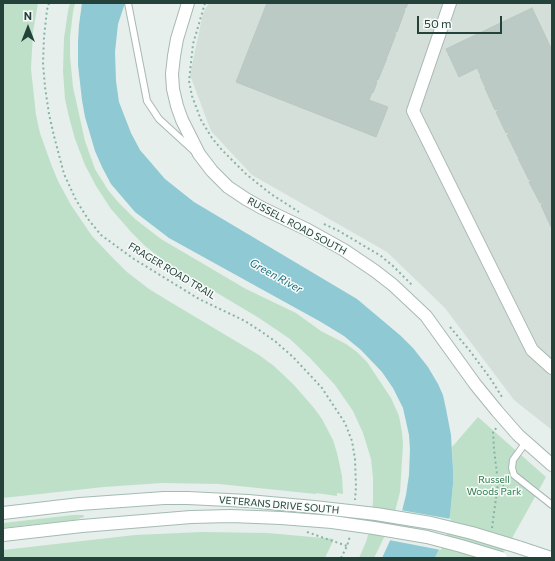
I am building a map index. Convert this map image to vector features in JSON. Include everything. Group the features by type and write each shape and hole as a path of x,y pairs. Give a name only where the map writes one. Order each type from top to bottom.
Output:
{"street":[{"name":"RUSSELL ROAD SOUTH","path":"188,3 174,56 172,74 173,89 177,106 190,138 201,157 212,171 234,191 262,208 308,230 344,250 398,289 426,316 475,384 518,435 552,465"},
{"path":"450,3 413,110 532,350 552,368"},
{"path":"532,350 552,364"},
{"name":"VETERANS DRIVE SOUTH","path":"3,513 80,504 164,498 248,501 376,514 431,523 472,533 550,558"},
{"name":"VETERANS DRIVE SOUTH","path":"3,535 191,516 281,518 332,522 382,529 461,546 501,558"}],"lane":[{"path":"128,3 147,101 159,119 201,157"},
{"path":"526,442 514,460 512,468 514,475 552,505"}],"path":[{"name":"FRAGER ROAD TRAIL","path":"49,3 44,37 43,62 52,128 64,174 76,200 88,220 101,235 134,259 199,299 245,321 262,332 293,357 309,374 322,388 345,423 352,441 355,459 355,504"},
{"path":"205,3 193,44 189,81 192,96 201,120 212,138 222,150 246,174 270,194 303,214"},
{"path":"317,221 339,231 381,256 415,288"},
{"path":"450,328 470,351 490,378 505,402"},
{"path":"492,530 498,483 493,431 505,420"},
{"path":"498,483 510,490"},
{"path":"341,558 352,531"},
{"path":"305,532 347,546"}],"shaded area":[{"path":"209,3 552,3 552,430 514,400 445,308 387,252 252,175 211,131 190,75 203,13"}],"green space":[{"path":"3,3 38,3 33,32 31,69 36,115 40,133 58,181 71,205 92,236 127,272 149,289 259,355 274,366 294,385 322,419 333,440 342,476 343,494 337,493 337,496 219,484 162,483 104,487 3,498"},
{"path":"70,3 75,3 70,37 73,87 85,141 95,169 108,190 135,219 161,239 246,289 296,313 321,331 346,344 357,352 367,362 391,398 399,416 402,432 403,444 400,492 393,519 374,558 359,558 366,542 371,524 373,478 371,459 363,433 353,411 335,385 290,339 259,318 167,263 145,246 111,209 96,186 85,165 75,139 65,99 63,71 64,38"},
{"name":"Russell Woods Park","path":"478,417 546,477 501,558 435,558 443,540 450,516 453,484 452,447"},
{"path":"83,515 84,517 75,520 3,528 3,523"},
{"path":"202,532 268,533 334,539 325,558 3,558 3,550 135,535"}],"water":[{"name":"Green River","path":"82,3 125,3 118,24 115,52 116,81 119,102 131,133 140,150 165,179 194,202 357,299 401,336 428,367 443,395 451,435 453,471 450,516 443,540 435,558 382,558 400,519 409,475 410,449 409,435 403,408 393,388 382,372 361,350 344,336 169,238 135,212 111,184 95,151 85,117 82,100 78,65 78,42"}],"pier":[{"path":"400,510 451,519 441,550 389,540"}],"building":[{"path":"267,3 408,3 406,8 404,8 405,10 397,32 394,33 396,34 387,57 385,57 387,58 378,80 376,80 377,82 369,100 388,107 376,137 236,82"},
{"path":"532,8 552,50 551,227 541,205 542,202 540,203 529,182 531,179 529,180 518,158 520,158 519,156 518,157 507,135 509,134 508,132 506,133 496,112 498,111 497,109 495,110 485,88 487,87 485,87 477,68 459,77 446,49"}]}
